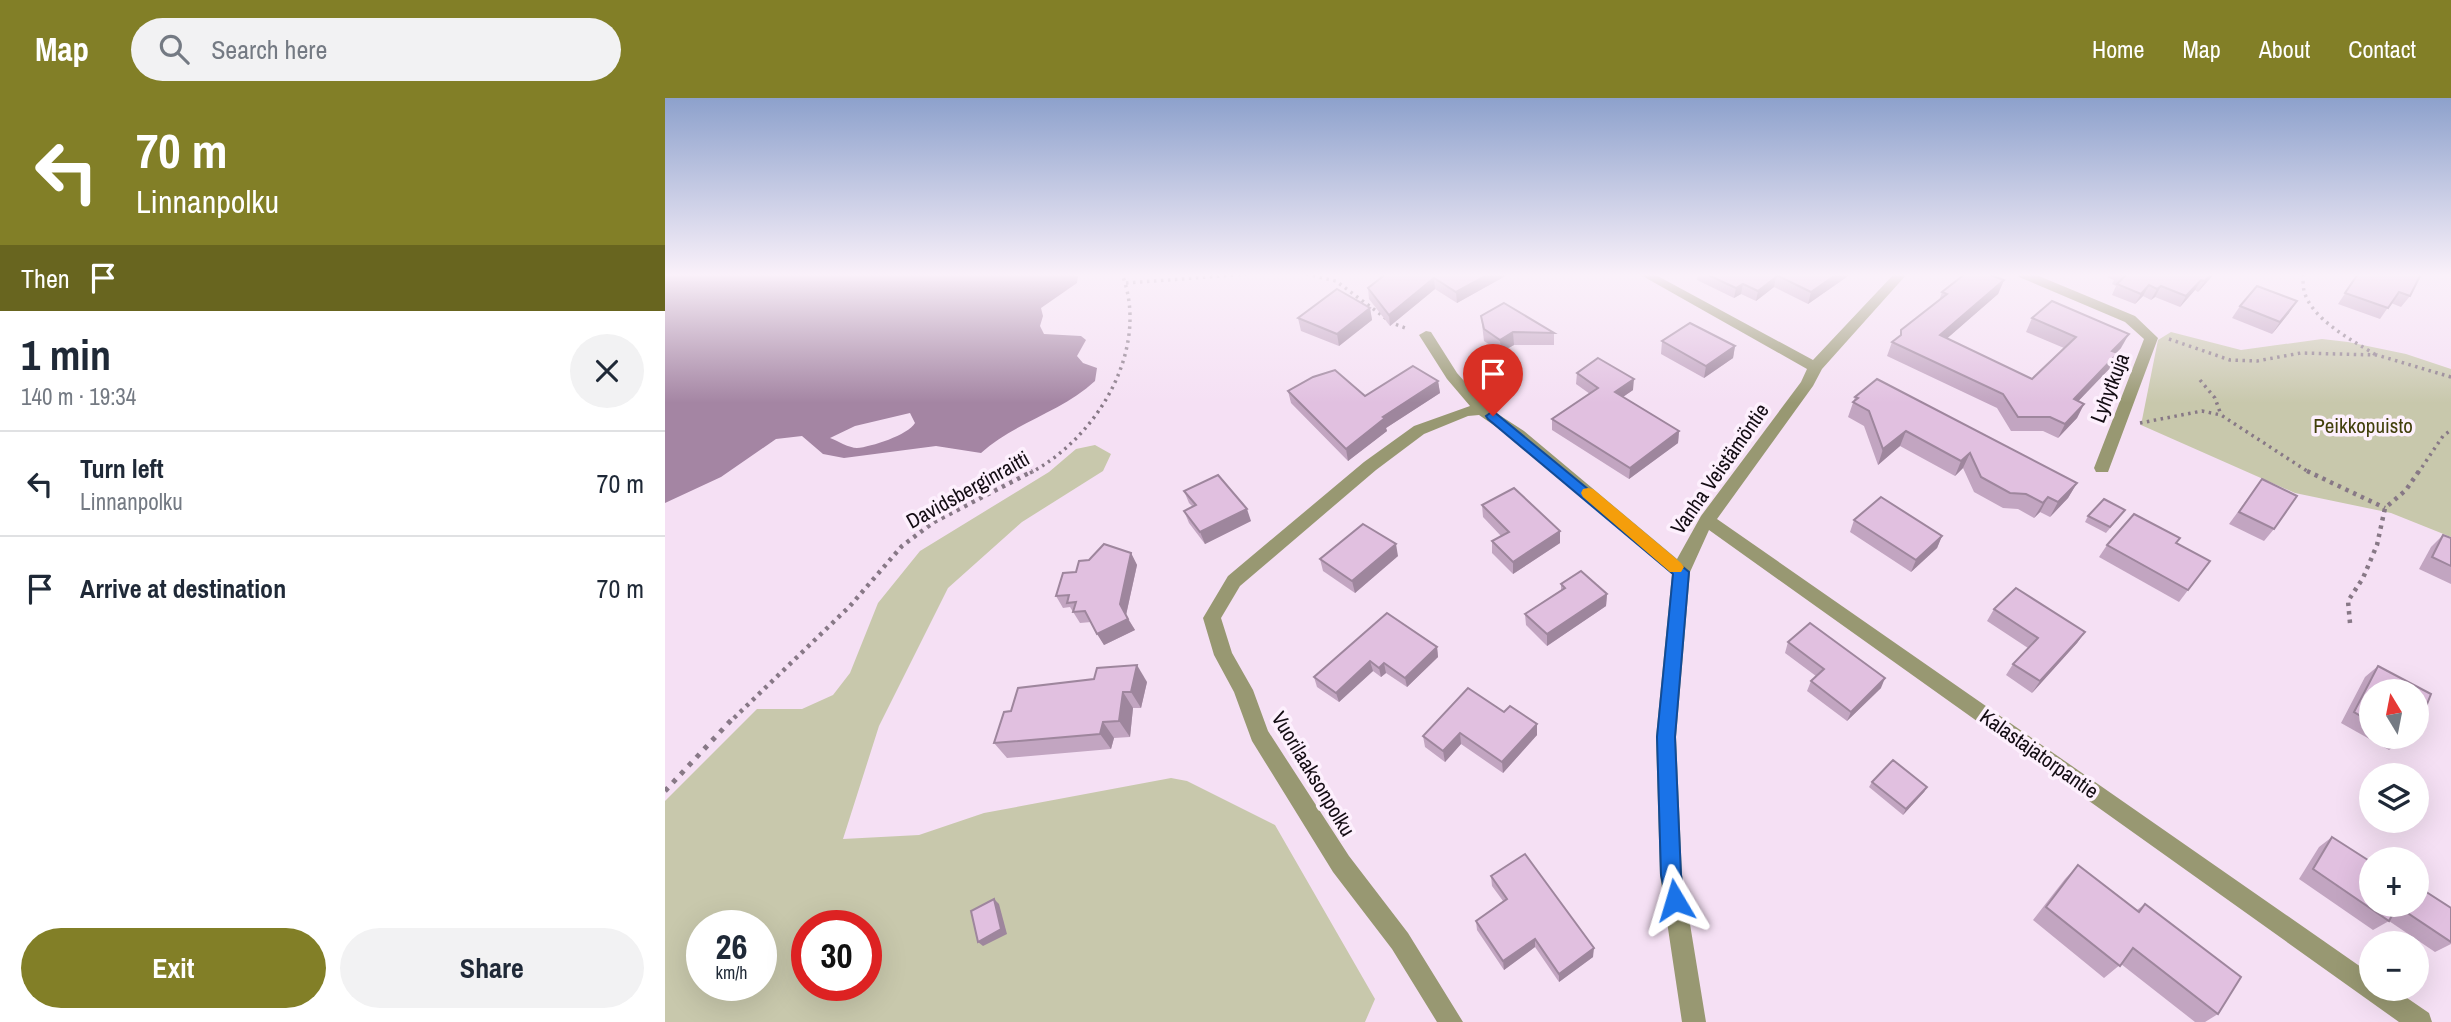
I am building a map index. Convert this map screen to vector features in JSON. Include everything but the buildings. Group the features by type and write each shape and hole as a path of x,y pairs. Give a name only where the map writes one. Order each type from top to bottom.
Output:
{"street":[{"path":"1724,317 1815,367"},
{"name":"Vanha Veistämöntie","path":"1694,1022 1671,875 1666,737 1681,572 1693,542 1707,520 1808,383 1815,367 1861,317"},
{"name":"Lyhytkuja","path":"2102,468 2151,338 2126,317"},
{"path":"1426,335 1452,376 1482,410 1519,435 1681,572"},
{"name":"Vuorilaaksonpolku","path":"1451,1022 1400,941 1341,864 1259,735 1243,690 1223,655 1212,618 1234,581 1370,466 1419,430 1466,411 1482,410"},
{"name":"Kalastajatorpantie","path":"1707,520 2359,979"},
{"name":"Kalastajatorpantie","path":"2390,1001 2420,1022"}],"path":[{"name":"Davidsberginraitti","path":"665,791 763,687 850,606 902,546 934,522 1046,464 1080,434 1105,402 1121,368 1132,324 1131,317"},
{"path":"1384,317 1392,323 1426,335"},
{"path":"2325,317 2346,336 2377,355"},
{"path":"2151,338 2162,336 2215,356 2242,361 2312,353 2377,355 2451,377"},
{"path":"2200,380 2215,398 2221,415"},
{"path":"2118,426 2203,411 2221,415 2281,456 2322,479 2385,508"},
{"path":"2350,623 2348,601 2363,578 2377,545 2385,508 2406,490 2442,436 2451,430"}],"green space":[{"name":"Peikkopuisto","path":"2171,332 2241,350 2322,339 2348,342 2406,354 2451,369 2451,537 2391,513 2295,493 2141,425 2158,340"},
{"path":"1095,445 1111,454 1103,471 1022,522 948,588 879,726 843,839 919,835 984,813 1171,778 1187,781 1275,825 1375,999 1365,1022 665,1022 665,801 757,709 802,709 833,695 850,673 878,603 920,551 1049,472 1076,449"}],"shaded area":[{"path":"665,317 1043,317 1040,326 1044,334 1081,336 1086,340 1077,356 1083,363 1097,368 1095,381 1082,392 994,442 981,453 936,446 844,458 823,454 802,436 776,439 721,477 665,503","holes":["910,413 915,423 880,443 857,448 830,438 855,426"]}],"slow traffic":[{"path":"1588,493 1676,567"}],"route":[{"path":"1493,416 1681,572 1666,737 1671,875 1675,900"}]}
